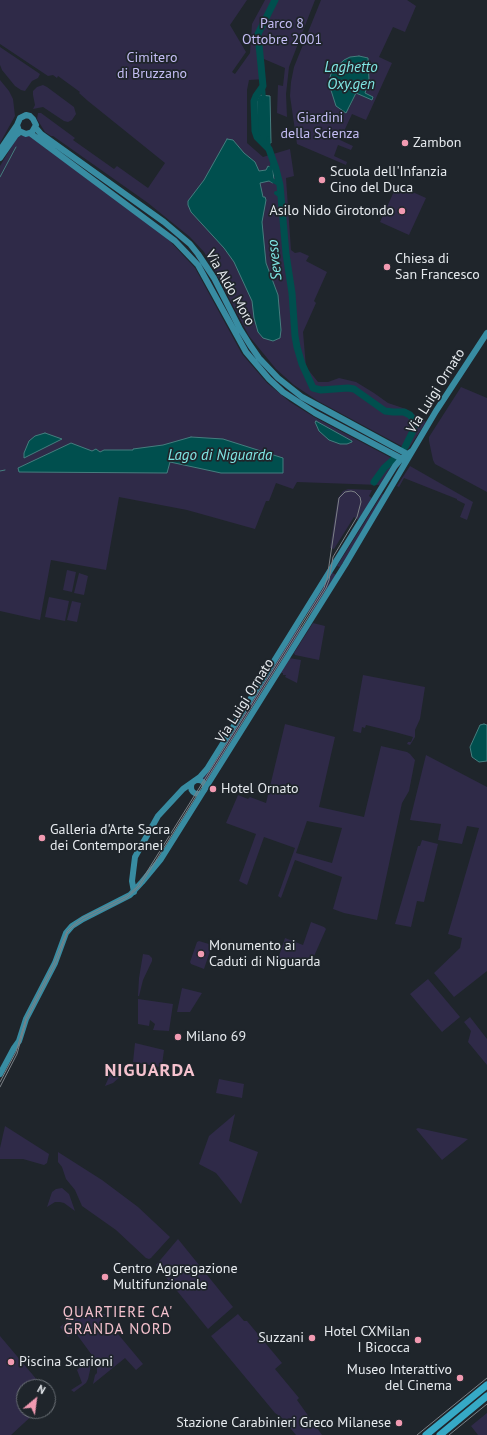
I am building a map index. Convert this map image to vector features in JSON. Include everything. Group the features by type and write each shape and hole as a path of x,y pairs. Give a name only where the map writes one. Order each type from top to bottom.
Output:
{"main road":[{"path":"0,150 20,118 26,115 33,119 36,127 30,134 26,134 20,132 16,125"},
{"name":"Via Aldo Moro","path":"36,127 41,134 153,213 180,234 190,244 214,278 240,330 259,358 278,378 307,400 407,456"},
{"path":"0,158 16,134 20,132"},
{"name":"Via Aldo Moro","path":"30,134 175,241 198,265 246,352 283,392 315,413 407,456"},
{"name":"Via Luigi Ornato","path":"0,1074 19,1041 26,1019 55,963 68,931 83,919 134,892 161,859 343,568 387,495 407,456 486,334"},
{"name":"Via Luigi Ornato","path":"134,892 132,885 132,872 134,860 161,811 183,789 194,782 207,769 395,466 407,456"},
{"path":"381,490 387,495"},
{"path":"333,566 339,569 343,568"},
{"path":"308,625 304,625 300,619 306,616 311,618"},
{"path":"194,782 202,782 204,787 203,791 198,794 193,792 191,787 194,782"},
{"path":"426,1435 487,1385"},
{"path":"440,1435 487,1396"}],"green space":[{"path":"0,0 247,0 230,25 246,52 232,72 235,74 250,53 252,24 265,0 315,0 289,67 286,94 287,117 277,113 278,85 283,86 285,68 264,59 265,79 249,80 247,90 247,143 263,157 290,149 294,176 286,178 291,250 295,253 300,252 309,256 306,261 327,272 314,301 316,303 303,332 306,367 318,382 328,382 339,378 356,382 388,403 406,409 426,422 409,448 407,449 318,401 294,385 276,369 249,336 204,252 190,237 148,203 53,136 45,132 37,119 38,113 41,113 75,138 73,140 114,169 117,166 148,188 165,163 88,101 79,93 80,92 58,76 57,78 53,75 48,76 0,44"},
{"name":"Giardini della Scienza","path":"321,0 407,0 416,6 405,32 393,27 379,57 392,63 366,120 352,114 340,140 353,146 351,150 338,145 334,156 347,162 346,165 297,144 290,96 294,67","holes":["358,56 368,58 369,80 364,93 356,93 349,109 336,106 331,89 350,57"]},
{"path":"0,47 40,74 38,78 32,81 25,91 15,86 2,70 0,65"},
{"path":"0,80 9,91 13,99 15,116 0,143"},
{"path":"43,85 74,107 76,114 72,120 68,122 64,121 43,107 33,109 35,105 33,91 37,87"},
{"path":"18,136 30,136 166,237 195,268 242,354 267,383 290,402 314,417 395,460 380,485 297,482 293,489 276,483 269,501 266,501 255,529 187,510 119,497 106,570 51,560 40,620 0,611 0,166"},
{"name":"Asilo Nido Girotondo","path":"397,185 426,198 409,235 380,222"},
{"path":"461,387 487,398 487,492 435,464 433,460 429,437"},
{"path":"410,466 473,502 467,520 460,517 465,504 457,499 404,478 399,487 397,486"},
{"path":"348,489 372,490 369,496 372,498 358,520 354,517 334,549 330,548 338,498 343,491"},
{"path":"382,494 385,495 340,567 337,566"},
{"path":"67,570 76,572 72,592 63,590"},
{"path":"331,572 336,575 312,613 307,612"},
{"path":"79,573 88,576 84,595 74,593"},
{"path":"49,597 69,601 65,621 45,617"},
{"path":"72,601 81,603 77,622 67,620"},
{"path":"313,623 325,626 319,660 295,655 294,653"},
{"path":"298,625 303,628 267,683 205,784 202,780"},
{"path":"289,658 301,660 297,683 285,677 286,675 283,675 283,673 280,673"},
{"path":"363,675 425,687 420,719 415,730 415,737 410,745 407,744 408,742 411,742 413,737 395,732 366,725 365,728 362,727 361,733 353,731"},
{"path":"285,724 335,737 319,807 364,817 381,746 410,754 415,760 409,791 402,803 377,920 344,913 333,909 342,877 295,860 281,898 278,896 295,848 264,837 247,885 239,881 256,834 226,823 238,795 248,799 250,797 266,803","holes":["307,821 342,828 332,863 296,853"]},
{"path":"426,755 487,787 487,971 454,997 434,973 460,948 462,938 448,934 479,828 467,826 462,844 438,840 441,824 410,820"},
{"path":"422,840 438,844 424,902 417,901 411,927 395,924 418,846 420,846"},
{"path":"311,922 326,929 311,963 303,968 277,962 285,938 303,945"},
{"path":"199,941 212,945 204,969 191,964 190,962 197,942"},
{"path":"143,954 149,955 152,958 152,961 143,980 138,996 139,978"},
{"path":"428,979 460,1017 442,1032 410,994"},
{"path":"182,988 202,993 190,1012 177,1012"},
{"path":"138,999 173,1004 169,1031 153,1030 155,1024 150,1020 149,1026 138,1024"},
{"path":"470,1017 487,1039 487,1065 468,1042 471,1031 464,1022"},
{"path":"135,1043 164,1050 162,1065 160,1067 133,1062"},
{"path":"115,1063 124,1065 121,1076 113,1083 105,1086"},
{"path":"219,1079 244,1084 242,1098 216,1093"},
{"path":"235,1114 229,1141 258,1152 241,1204 216,1173 199,1164 209,1136"},
{"path":"5,1126 49,1154 47,1163 44,1165 23,1159 0,1159 0,1148"},
{"path":"418,1128 468,1139 442,1160 416,1129"},
{"path":"58,1152 102,1180 138,1207 170,1237 151,1258 146,1258 116,1230 82,1206 75,1190 66,1179 62,1167 58,1162"},
{"path":"62,1188 69,1194 75,1211 64,1203 60,1202 55,1202 47,1207 52,1192 56,1189"},
{"path":"178,1239 233,1307 208,1329 156,1265"},
{"path":"78,1308 90,1314 106,1314 99,1323 101,1331 104,1335 113,1328 143,1364 136,1370 125,1358 93,1384 97,1373 97,1362 75,1332 68,1337 60,1327 77,1315"},
{"path":"238,1314 244,1321 247,1321 282,1363 275,1369 299,1398 297,1400 322,1435 296,1435 281,1417 275,1413 211,1336"},
{"name":"Piscina Scarioni","path":"0,1336 36,1379 16,1379 16,1419 28,1419 11,1435 0,1435"},
{"path":"89,1358 91,1366 88,1379 86,1383 74,1392 71,1390 82,1383 77,1370"},
{"path":"487,1413 487,1435 478,1435 471,1426"}],"water":[{"name":"Laghetto Oxy.gen","path":"359,56 368,58 369,80 365,93 373,97 372,100 356,93 346,113 336,106 329,84 330,77 332,71 344,60 350,57"},
{"path":"260,95 270,96 271,143 267,143 257,132 257,100"},
{"path":"227,139 233,140 244,153 255,162 259,171 266,170 268,166 273,169 273,183 269,181 260,183 263,197 265,197 266,200 262,222 266,263 278,295 281,330 280,338 273,341 263,338 258,332 254,318 252,301 234,262 224,248 191,212 188,205 188,201 204,180"},
{"path":"316,421 352,442 340,444 329,440 319,431 315,422"},
{"path":"45,433 62,439 24,458 24,453 29,441 35,436"},
{"name":"Lago di Niguarda","path":"191,437 223,439 283,458 283,473 221,473 170,462 167,473 19,472 18,468 71,443 92,451 96,449 100,452 104,450 133,450 163,445"},
{"path":"480,725 487,725 487,761 479,762 472,757 470,747"}],"waterway":[{"name":"Seveso","path":"275,0 258,34 263,86 254,101 255,131 257,137 269,149 280,185 286,254 292,293 297,347 302,364 313,388 321,390 354,389 385,411 404,412 410,415 415,422 413,431 405,447"},
{"path":"263,86 264,100"},
{"name":"Seveso","path":"268,138 269,149"},
{"path":"0,177 16,147"},
{"name":"Seveso","path":"270,171 273,163"},
{"path":"271,178 280,185"},
{"name":"Seveso","path":"276,193 281,196"},
{"name":"Seveso","path":"374,482 384,468 394,459"},
{"path":"0,471 5,470"}],"tram line":[{"path":"0,1082 16,1052 26,1018 54,963 67,931 82,918 127,896 138,886 324,588 327,579 339,498 345,492 355,492 360,497 361,502 357,517 333,557 326,588 140,886 127,898 83,920 67,933 57,961 26,1021 17,1054 0,1087"},
{"path":"417,1435 487,1378"},
{"path":"449,1435 487,1404"}],"place":[{"name":"Zambon","path":"405,143"},
{"name":"Scuola dell'Infanzia Cino del Duca","path":"322,180"},
{"name":"Asilo Nido Girotondo","path":"402,211"},
{"name":"Chiesa di San Francesco","path":"387,267"},
{"name":"Hotel Ornato","path":"213,789"},
{"name":"Galleria d'Arte Sacra dei Contemporanei","path":"42,838"},
{"name":"Monumento ai Caduti di Niguarda","path":"201,954"},
{"name":"Milano 69","path":"178,1037"},
{"name":"Centro Aggregazione Multifunzionale","path":"105,1277"},
{"name":"Suzzani","path":"312,1338"},
{"name":"Hotel CXMilan I Bicocca","path":"418,1340"},
{"name":"Piscina Scarioni","path":"11,1362"},
{"name":"Museo Interattivo del Cinema","path":"460,1378"},
{"name":"Stazione Carabinieri Greco Milanese","path":"399,1423"}],"district":[{"name":"NIGUARDA","path":"150,1071"},
{"name":"QUARTIERE CA' GRANDA NORD","path":"118,1322"}],"park label":[{"name":"Parco 8 Ottobre 2001","path":"282,32"},
{"name":"Cimitero di Bruzzano","path":"152,66"}]}
